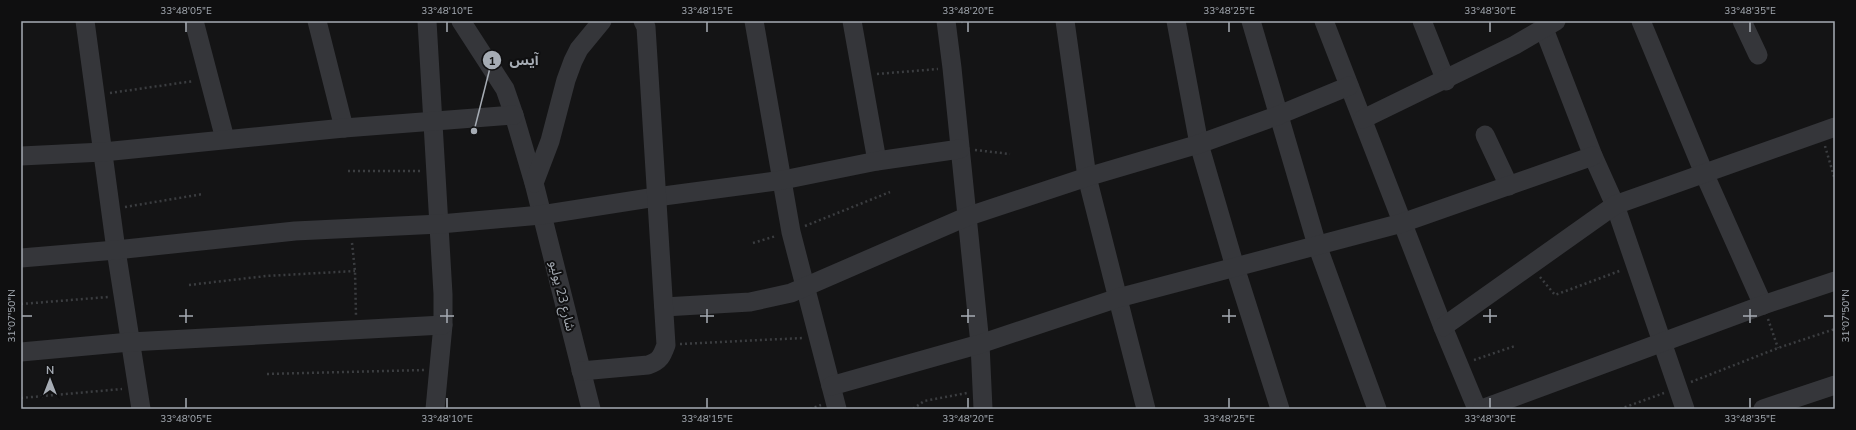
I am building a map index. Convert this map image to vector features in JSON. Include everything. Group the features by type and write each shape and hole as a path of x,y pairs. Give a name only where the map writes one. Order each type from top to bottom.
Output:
{"street":[{"path":"85,21 116,250 141,409"},
{"path":"194,21 225,139"},
{"path":"317,21 344,128"},
{"path":"427,21 440,224 442,325 434,409"},
{"path":"534,183 550,141 566,80 573,60 579,48 602,21"},
{"path":"580,371 652,363 661,358 666,345 646,27 643,21"},
{"path":"754,21 791,232 817,337 837,409"},
{"path":"852,21 863,75 877,161"},
{"path":"946,21 980,344 983,409"},
{"path":"1065,21 1087,177 1118,298 1141,408"},
{"path":"1176,21 1199,144 1235,267 1280,409"},
{"path":"1251,21 1317,245 1377,409"},
{"path":"1324,21 1364,120 1402,223 1477,409"},
{"path":"1422,21 1446,81"},
{"path":"1641,21 1704,173 1763,305"},
{"path":"1742,21 1758,55"},
{"path":"1364,120 1446,81 1550,25 1593,156 1615,205 1634,265 1685,409"},
{"name":"شارع 23 يوليو","path":"465,26 505,89 514,115 534,183 580,371 591,409"},
{"path":"664,307 765,300 791,293 804,286 966,217 1087,177 1199,144 1279,115 1349,86"},
{"path":"21,156 103,152 344,128 514,115"},
{"path":"1444,327 1615,205 1828,130"},
{"path":"1485,134 1509,186"},
{"path":"21,258 116,250 295,231 440,224 541,215 656,197 783,180 877,161 960,149"},
{"path":"831,386 980,344 1118,298 1402,223 1593,156"},
{"path":"1482,409 1662,344 1763,305 1835,281"},
{"path":"21,352 130,342 442,325"},
{"path":"1763,409 1835,385"}],"path":[{"path":"863,75 952,68"},
{"path":"96,96 209,79"},
{"path":"1828,130 1835,180"},
{"path":"960,149 1010,154"},
{"path":"348,171 436,171"},
{"path":"753,243 791,232 890,192"},
{"path":"111,209 203,194"},
{"path":"351,228 355,271 356,329"},
{"path":"1530,266 1555,294 1634,265"},
{"path":"189,285 266,276 355,271"},
{"path":"21,304 123,296"},
{"path":"1763,305 1778,348"},
{"path":"1620,409 1778,348 1835,329"},
{"path":"666,345 817,337"},
{"path":"1460,365 1515,346"},
{"path":"267,374 438,370"},
{"path":"21,398 137,387"},
{"path":"913,409 924,401 982,390"}],"place":[{"name":"آيس","path":"474,131"}]}
